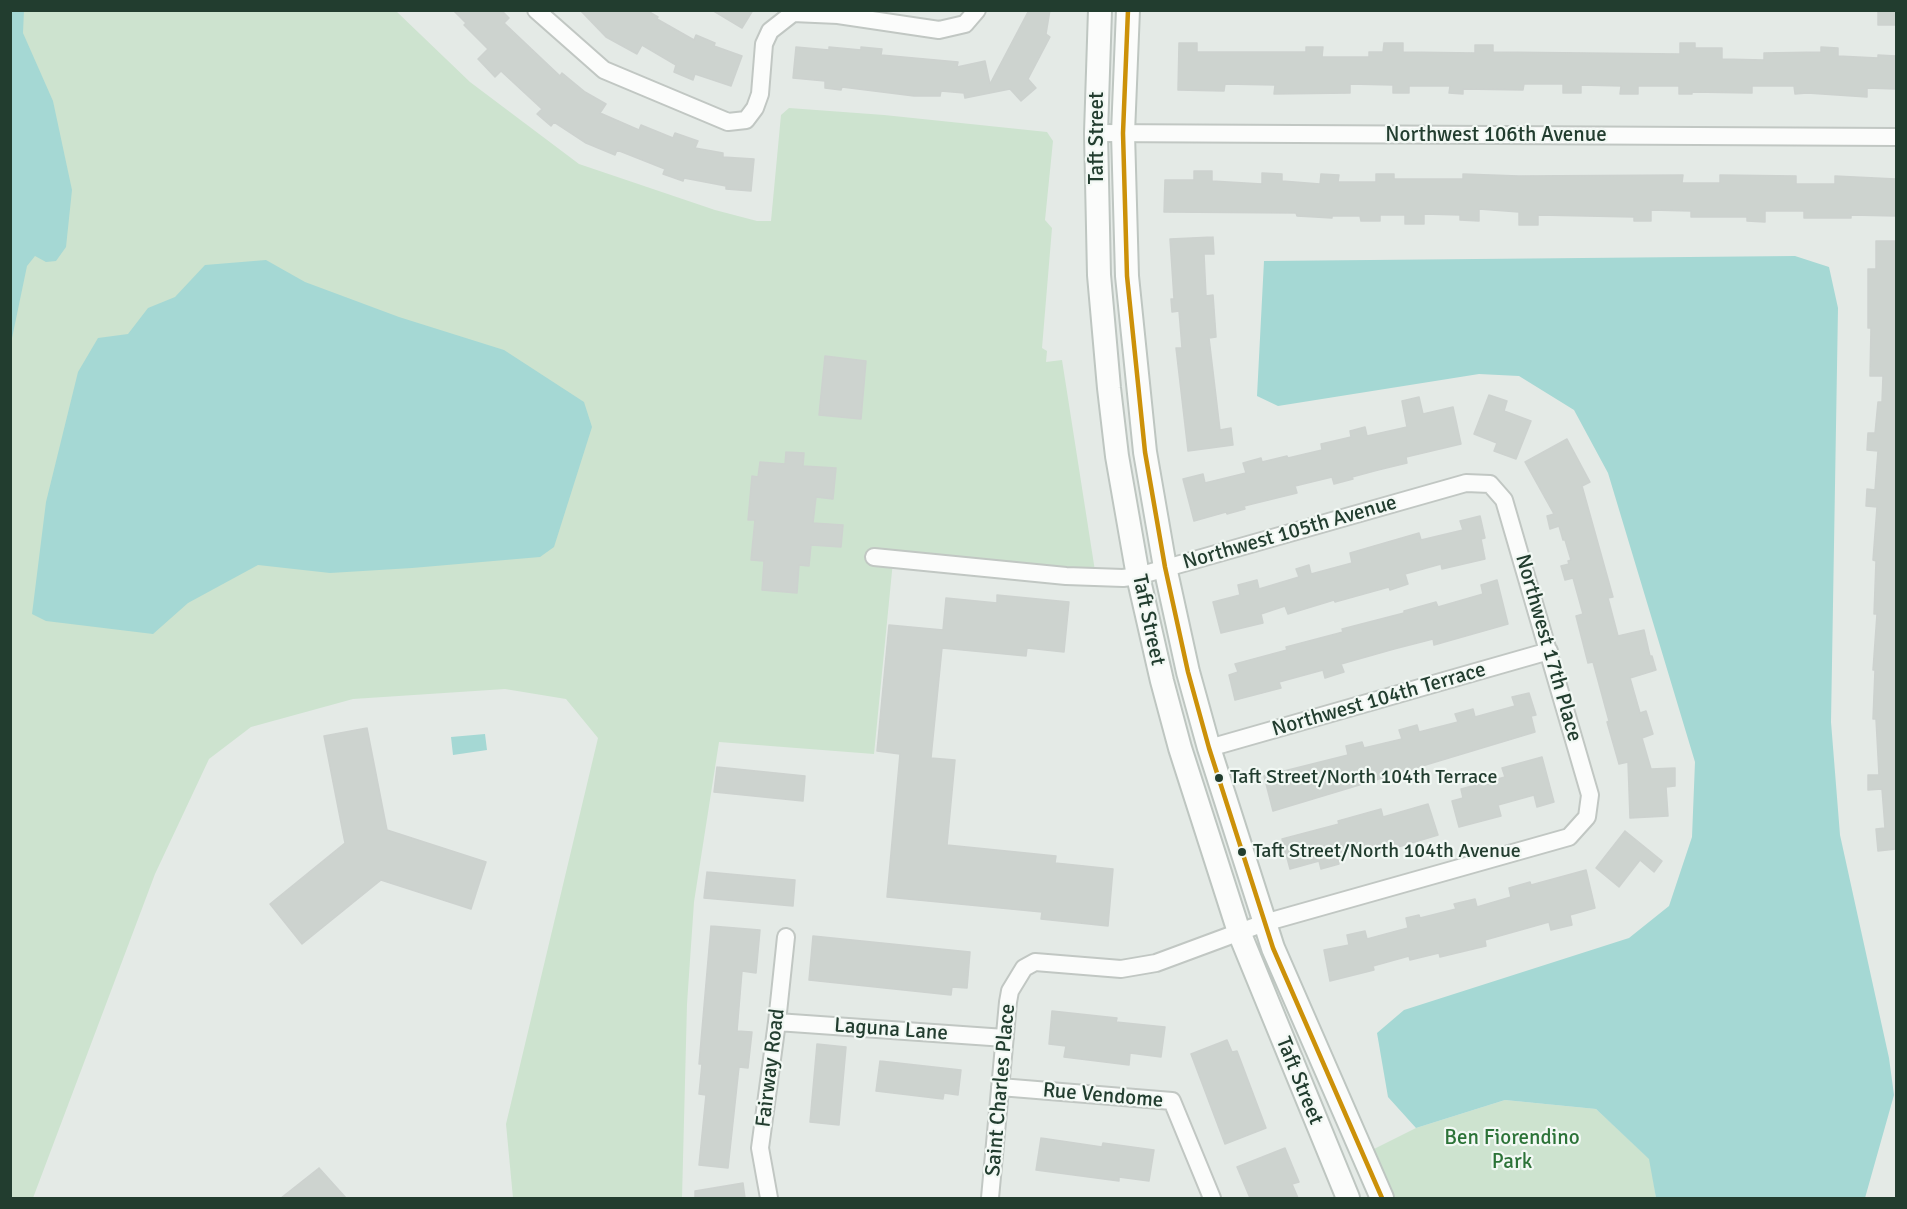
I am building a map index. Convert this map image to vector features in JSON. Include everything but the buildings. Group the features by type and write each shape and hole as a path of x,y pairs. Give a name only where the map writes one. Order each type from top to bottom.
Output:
{"street":[{"path":"536,10 604,70 728,122 746,120 755,108 760,94 764,44 770,31 792,13 838,15 939,30 965,24 977,10"},
{"name":"Taft Street","path":"1100,10 1096,133 1099,275 1117,456 1138,576 1180,748 1251,928 1348,1198"},
{"name":"Taft Street","path":"1128,10 1123,133 1127,276 1145,452 1188,672 1209,748 1251,928 1273,948 1382,1198"},
{"name":"Northwest 106th Avenue","path":"1096,133 1896,137"},
{"path":"1117,456 1145,452"},
{"name":"Northwest 105th Avenue","path":"874,557 1103,579 1138,576 1466,483 1490,484"},
{"name":"Northwest 17th Place","path":"1251,928 1569,837 1587,817 1590,795 1549,651 1504,500 1490,484"},
{"name":"Northwest 104th Terrace","path":"1209,748 1549,651"},
{"name":"Saint Charles Place","path":"990,1198 1010,991 1024,968 1035,962 1121,969 1137,967 1156,963 1251,928"},
{"name":"Fairway Road","path":"769,1198 760,1148 786,937"},
{"name":"Laguna Lane","path":"777,1022 1005,1038"},
{"name":"Rue Vendome","path":"1000,1087 1173,1101 1212,1198"}],"green space":[{"path":"10,11 396,11 470,82 579,164 715,210 757,221 771,221 781,115 789,108 884,115 1047,132 1053,141 1045,220 1052,228 1042,348 1047,351 1046,362 1062,360 1095,571 894,551 874,754 719,742 694,902 687,1004 682,1198 513,1198 506,1124 598,738 566,699 505,689 353,699 251,727 209,759 155,874 33,1198 11,1198"},
{"name":"Ben Fiorendino Park","path":"1505,1100 1596,1109 1650,1159 1656,1198 1390,1198 1372,1150 1416,1128"}],"water":[{"path":"24,10 23,33 53,101 72,190 66,247 56,261 46,262 35,256 27,266 11,343 10,11"},
{"path":"1795,256 1829,267 1838,308 1831,722 1840,835 1889,1058 1894,1095 1865,1198 1656,1198 1649,1159 1596,1109 1505,1100 1416,1128 1388,1097 1377,1033 1404,1010 1629,938 1669,906 1692,837 1695,762 1608,473 1574,410 1519,376 1479,374 1278,406 1257,396 1264,261"},
{"path":"266,260 305,282 399,317 504,350 584,402 592,427 554,547 540,557 330,573 258,565 188,603 153,634 46,621 32,614 46,502 78,372 98,338 128,334 148,308 175,297 205,265"},
{"path":"485,734 487,750 453,755 451,737"}],"transit line":[{"path":"1128,10 1123,133 1127,276 1145,452 1165,567 1188,672 1209,748 1273,948 1382,1198"}],"place":[{"name":"Taft Street/North 104th Terrace","path":"1219,778"},
{"name":"Taft Street/North 104th Avenue","path":"1242,852"}]}
